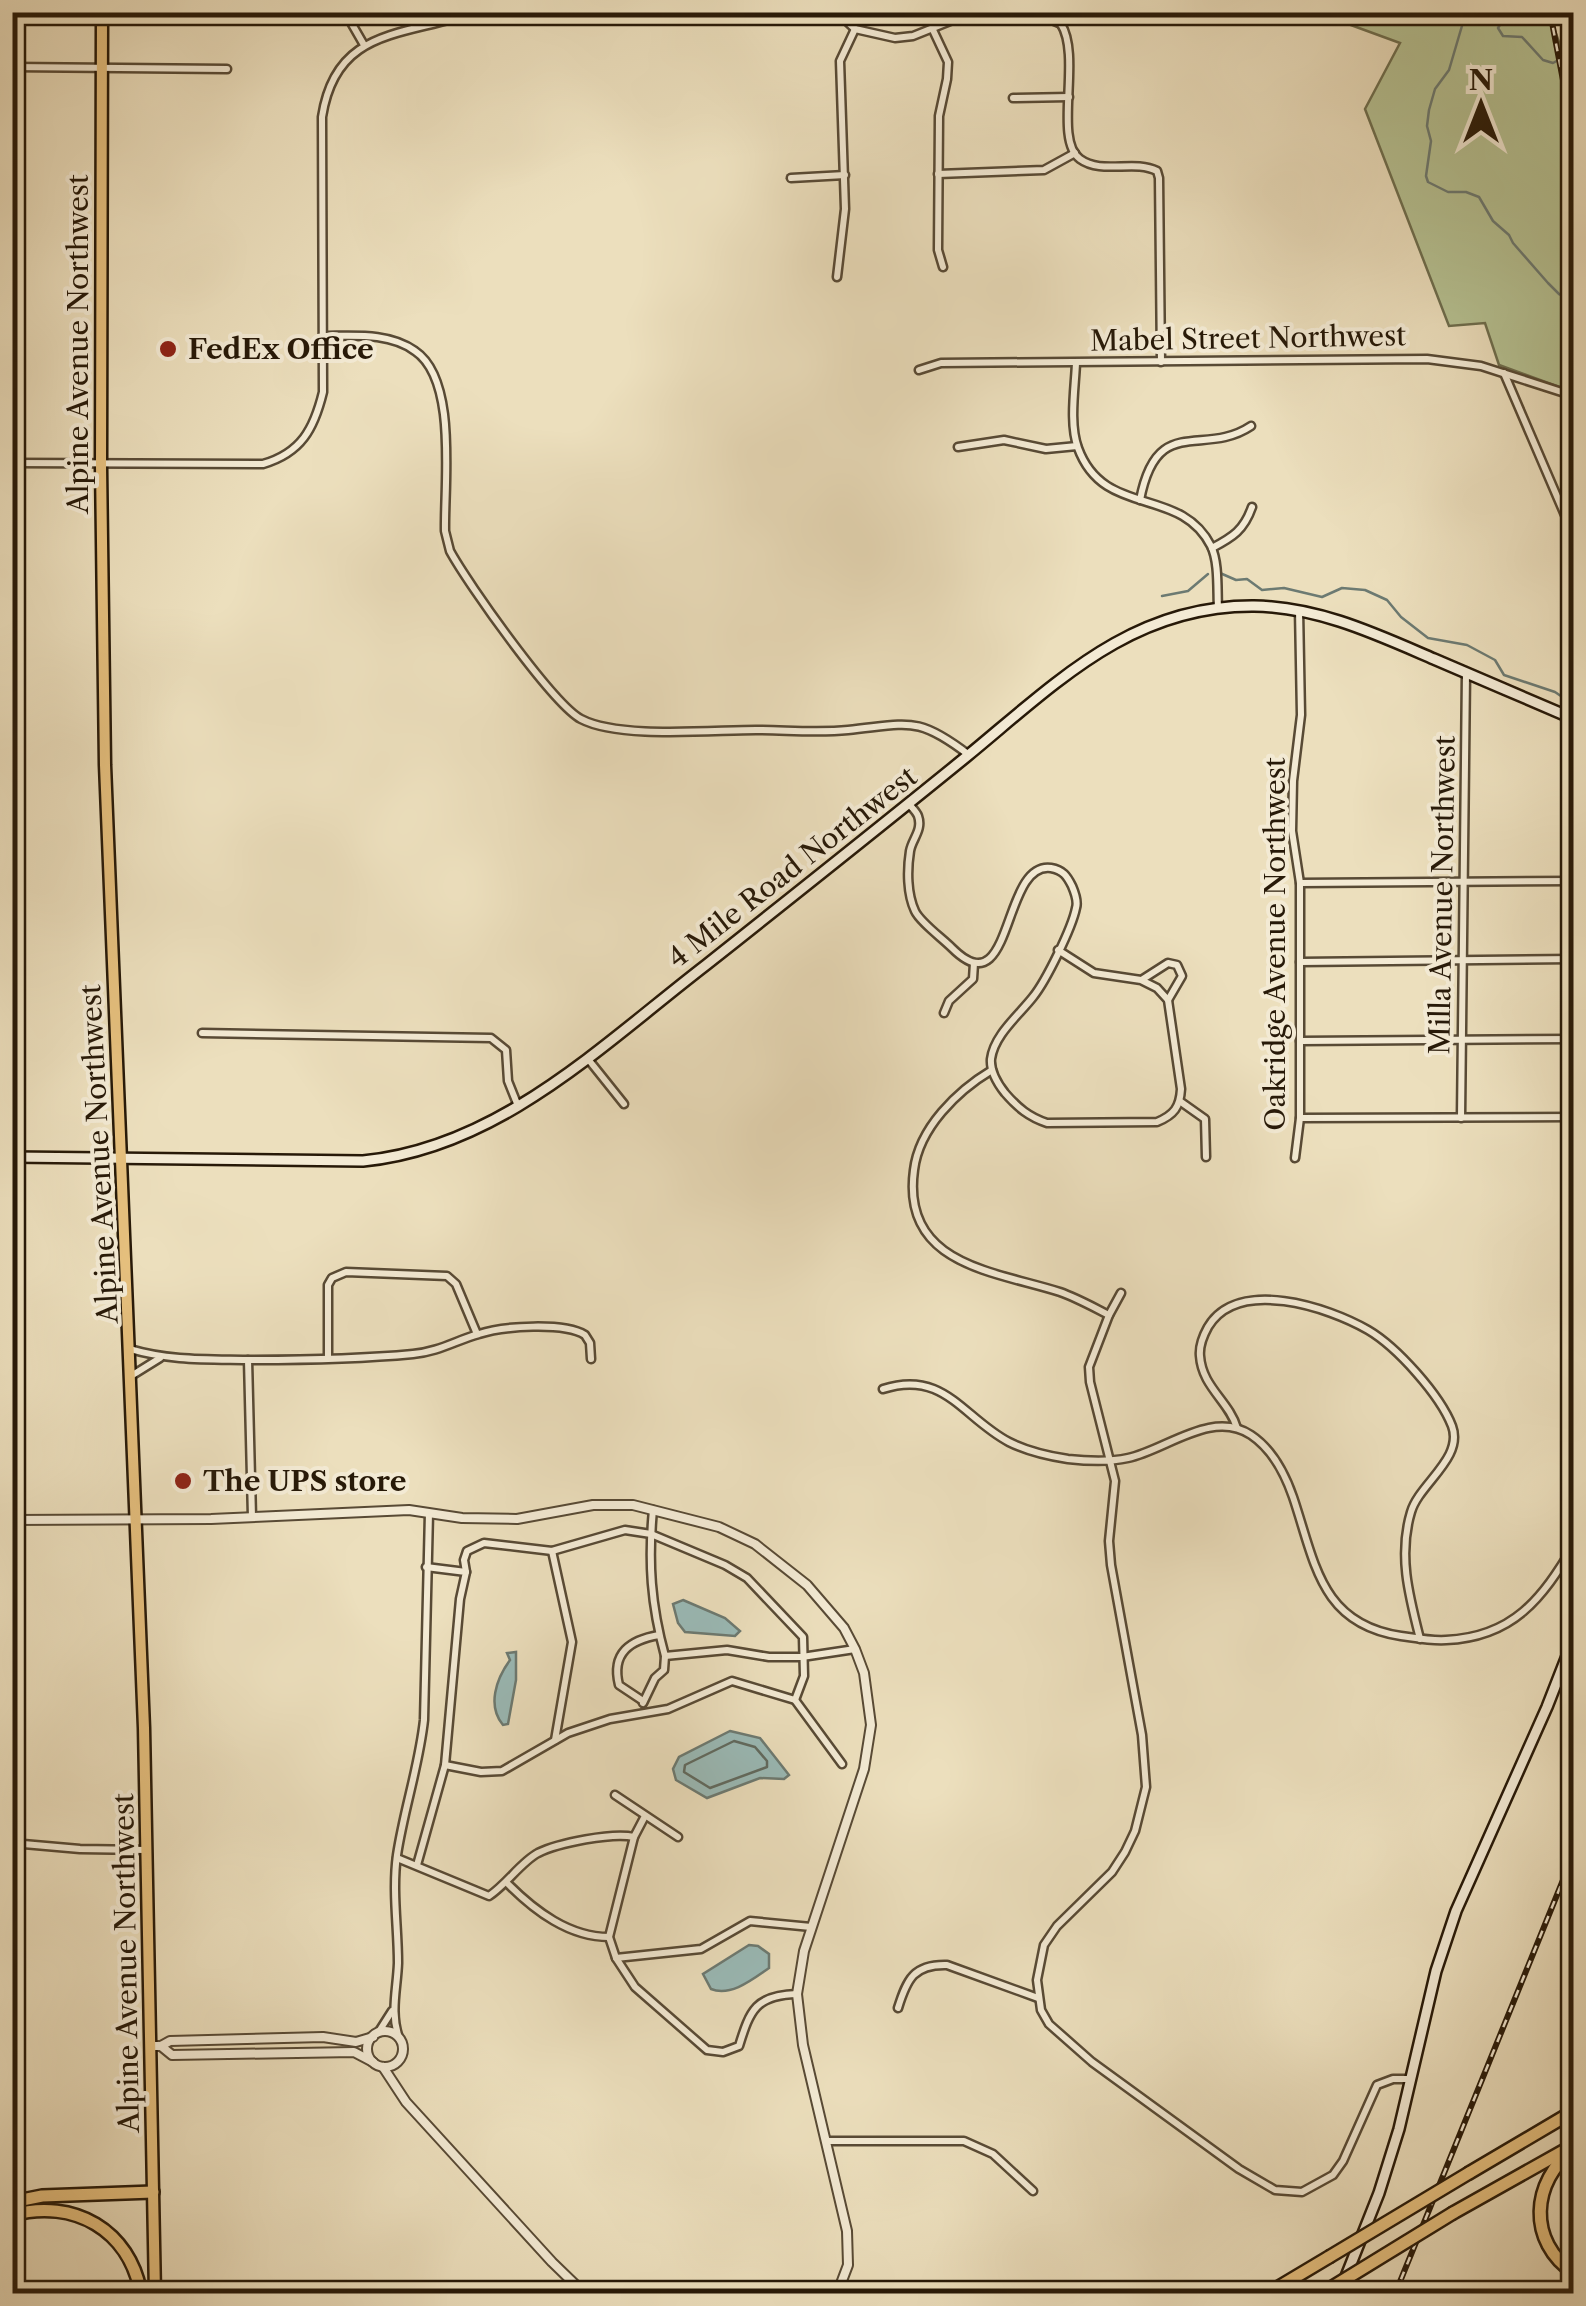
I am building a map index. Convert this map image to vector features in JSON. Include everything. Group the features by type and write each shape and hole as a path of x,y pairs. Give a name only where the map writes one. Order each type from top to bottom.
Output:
{"highway":[{"name":"Alpine Avenue Northwest","path":"102,12 101,466 106,783 156,2046 151,2104 155,2294"},
{"path":"1517,2143 1541,2122 1574,2102"},
{"path":"1267,2294 1574,2111"},
{"path":"1322,2294 1453,2214 1574,2147"},
{"path":"1574,2147 1554,2167 1545,2184 1539,2213 1548,2246 1556,2259 1574,2272"},
{"path":"12,2202 42,2196 153,2192"},
{"path":"12,2215 48,2209 67,2211 98,2224 121,2244 141,2294"}],"main road":[{"name":"4 Mile Road Northwest","path":"12,1157 340,1162 385,1159 447,1143 518,1106 587,1058 1096,652 1160,620 1218,608 1299,610 1359,627 1574,719"},
{"path":"1339,2294 1380,2193 1436,1971 1456,1909 1574,1638"}],"street":[{"path":"346,12 364,45"},
{"path":"12,464 233,466 263,464 292,452 316,422 323,392 325,97 340,67 364,45 394,32 474,12"},
{"path":"837,12 854,28 895,38 932,30 953,20 983,17 1042,16 1061,24 1070,49 1069,136 1075,154 1090,164 1148,167 1156,171 1161,362"},
{"path":"1061,24 1071,12"},
{"path":"837,277 844,228 840,61 854,28"},
{"path":"932,30 948,62 948,79 938,116 938,250 942,268"},
{"path":"12,67 227,69"},
{"path":"1012,98 1069,97"},
{"path":"938,174 1044,170 1075,154"},
{"path":"791,178 844,175"},
{"path":"12,247 12,403"},
{"path":"322,336 390,340 414,350 432,368 443,399 446,531 450,551 554,694 583,720 629,730 847,730 904,723 922,725 943,735 969,755"},
{"name":"Mabel Street Northwest","path":"920,370 941,364 1428,359 1482,366 1574,396"},
{"path":"1076,362 1077,446 1096,479 1120,496 1186,518 1212,548 1218,608"},
{"path":"1504,373 1574,536"},
{"path":"1140,500 1144,478 1166,450 1188,440 1226,438 1251,426"},
{"path":"958,448 1004,440 1046,449 1077,446"},
{"path":"1212,548 1236,536 1252,507"},
{"name":"Oakridge Avenue Northwest","path":"1296,1158 1300,1118 1300,883 1292,831 1301,715 1299,610"},
{"name":"Milla Avenue Northwest","path":"1462,1118 1466,673"},
{"path":"909,804 918,816 919,831 910,848 908,879 916,915 974,963 996,953 1020,890 1032,872 1042,868 1065,874 1077,906 1036,993 1000,1036 991,1057 992,1070 1002,1089 1020,1110 1048,1123 1156,1122 1167,1118 1180,1102 1182,1089 1168,1000 1142,980 1094,974 1058,950"},
{"path":"1300,883 1574,881"},
{"path":"1300,962 1574,958"},
{"path":"944,1013 949,1001 973,979 974,963"},
{"path":"1142,980 1168,963 1177,965 1182,976 1168,1000"},
{"path":"202,1032 491,1038 506,1050 508,1080 518,1106"},
{"path":"1300,1041 1574,1039"},
{"path":"587,1058 624,1104"},
{"path":"992,1070 954,1100 922,1142 912,1178 920,1220 933,1242 948,1256 988,1273 1064,1293 1109,1315"},
{"path":"1180,1102 1205,1119 1206,1157"},
{"path":"1300,1118 1574,1117"},
{"path":"328,1358 328,1285 332,1278 346,1272 447,1276 456,1284 477,1334"},
{"path":"1122,1293 1089,1367 1115,1481 1111,1565 1142,1735 1146,1786 1125,1852 1112,1872 1057,1926 1044,1945 1036,1980 1038,1998 1050,2024 1092,2062 1239,2170 1276,2190 1302,2192 1333,2176 1344,2161 1377,2085 1393,2079 1411,2079"},
{"path":"1237,1428 1232,1414 1203,1373 1200,1354 1210,1324 1218,1314 1232,1305 1254,1301 1317,1306 1368,1330 1403,1360 1438,1400 1453,1429 1451,1453 1411,1510 1404,1555 1420,1639"},
{"path":"130,1349 160,1358 248,1360 422,1354 477,1334 511,1328 572,1329 588,1338 592,1359"},
{"path":"131,1376 160,1358"},
{"path":"248,1360 252,1518"},
{"path":"884,1389 898,1384 936,1388 1008,1441 1037,1453 1070,1459 1112,1460 1148,1452 1206,1428 1237,1428 1252,1435 1276,1460 1288,1483 1320,1580 1344,1613 1380,1633 1420,1639 1464,1638 1507,1624 1530,1608 1551,1584 1574,1546"},
{"path":"12,1520 137,1521 409,1510 462,1518 517,1520 592,1505 653,1508 719,1527 754,1544 808,1585 844,1628 855,1649 868,1696 869,1748 842,1844 811,1927 799,1969 797,1994 804,2045 849,2249 848,2265 837,2294"},
{"path":"645,1712 643,1700 664,1670 665,1656 648,1558 653,1508"},
{"path":"398,2090 403,2050 392,2010 398,1961 397,1858 423,1731 429,1512"},
{"path":"417,1865 445,1765 466,1572 464,1560 467,1551 484,1543 552,1551 625,1530 651,1534 726,1565 747,1578 803,1637 804,1676 796,1700"},
{"path":"552,1551 572,1642 554,1741"},
{"path":"426,1567 466,1572"},
{"path":"643,1700 619,1685 617,1660 629,1643 659,1635"},
{"path":"665,1656 727,1650 769,1657 802,1657 855,1649"},
{"path":"445,1765 481,1772 502,1771 593,1724 668,1709 732,1681 796,1700 842,1764"},
{"path":"615,1795 678,1838"},
{"path":"645,1816 634,1837 610,1938 616,1958 634,1988 708,2050 723,2052 739,2046 749,2014 760,2002 772,1996 797,1994"},
{"path":"397,1858 490,1896 540,1852 619,1834 634,1837"},
{"path":"12,1843 148,1850"},
{"path":"508,1884 531,1908 554,1921 590,1937 610,1938"},
{"path":"616,1958 702,1949 750,1921 811,1927"},
{"path":"898,2008 911,1974 936,1964 1038,1998"},
{"path":"373,2062 368,2052 392,2010"},
{"path":"156,2046 170,2041 323,2037 356,2042 389,2032 399,2038"},
{"path":"156,2046 172,2055 345,2051 363,2055 383,2067 398,2090 552,2262 586,2294"},
{"path":"383,2067 399,2060"},
{"path":"827,2141 964,2141 993,2154 1033,2192"}],"green space":[{"path":"1318,13 1549,13 1573,83 1573,392 1499,365 1485,323 1449,326 1365,109 1400,43"}],"water":[{"path":"683,1600 725,1618 740,1631 735,1636 685,1632 673,1604"},
{"path":"516,1652 516,1680 508,1724 503,1725 495,1710 495,1692 510,1660 507,1653"},
{"path":"730,1731 760,1738 789,1775 784,1779 760,1778 707,1798 676,1780 673,1769 679,1757"},
{"path":"749,1945 769,1954 769,1968 734,1989 711,1989 703,1974"}],"waterway":[{"path":"1473,12 1464,19 1449,70 1435,89 1429,110 1428,182 1448,192 1479,197 1493,221 1548,283 1574,301"},
{"path":"1508,12 1498,28 1503,36 1522,37 1543,60 1553,63 1562,58 1574,22"},
{"path":"1220,573 1236,580 1247,579 1262,590 1284,588 1322,597 1342,588 1365,590 1387,600 1428,638 1467,645 1495,660 1504,675 1555,692 1574,705"},
{"path":"1162,596 1188,591 1208,574"}],"railway":[{"path":"1550,12 1574,138"},
{"path":"1395,2294 1574,1853"}],"place":[{"name":"FedEx Office","path":"168,349"},
{"name":"The UPS store","path":"183,1481"}]}
